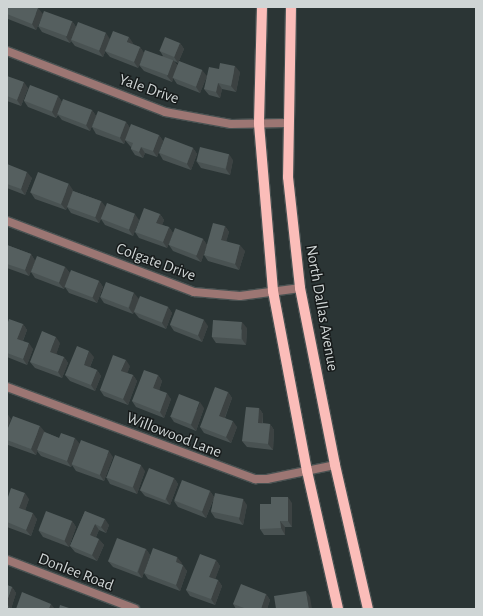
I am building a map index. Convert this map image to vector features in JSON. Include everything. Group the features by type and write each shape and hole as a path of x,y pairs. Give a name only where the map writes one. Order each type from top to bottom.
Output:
{"main road":[{"path":"262,7 259,124 273,291 307,471 338,609"},
{"name":"North Dallas Avenue","path":"291,7 287,123 288,177 300,288 335,465 368,609"}],"street":[{"name":"Yale Drive","path":"7,51 165,112 203,121 259,124 287,123"},
{"name":"Colgate Drive","path":"7,221 194,292 240,296 300,288"},
{"name":"Willowood Lane","path":"7,387 240,475 267,479 335,465"},
{"name":"Donlee Road","path":"7,560 135,609"}],"building":[{"path":"7,7 38,8 32,24 7,14"},
{"path":"44,11 72,21 67,36 39,26"},
{"path":"78,22 106,33 99,50 71,40"},
{"path":"113,31 129,37 127,42 140,47 134,62 105,51"},
{"path":"165,37 180,43 174,57 159,51"},
{"path":"145,50 173,60 168,75 140,65"},
{"path":"179,61 202,70 196,87 173,78"},
{"path":"220,63 235,66 231,86 218,83 216,92 204,89 209,67 219,69"},
{"path":"7,76 24,82 17,100 7,96"},
{"path":"30,85 58,96 52,112 24,101"},
{"path":"63,99 92,110 86,125 57,114"},
{"path":"98,111 126,122 120,138 92,127"},
{"path":"131,124 159,135 153,151 141,147 139,152 131,149 133,143 125,140"},
{"path":"165,137 193,148 187,164 159,153"},
{"path":"200,147 229,154 225,169 196,162"},
{"path":"7,164 27,172 21,189 7,184"},
{"path":"38,172 69,184 61,204 30,193"},
{"path":"73,191 101,201 95,217 67,207"},
{"path":"107,203 135,214 129,230 101,219"},
{"path":"144,208 160,214 156,223 169,227 163,242 135,232"},
{"path":"213,223 225,226 221,240 240,245 235,264 204,255"},
{"path":"175,228 203,239 197,256 169,245"},
{"path":"7,245 31,254 25,270 7,264"},
{"path":"37,256 65,267 59,283 31,272"},
{"path":"71,270 99,281 93,298 65,287"},
{"path":"106,282 134,293 128,308 100,297"},
{"path":"140,296 168,307 162,323 134,312"},
{"path":"176,309 204,320 198,336 170,325"},
{"path":"9,319 23,324 17,339 29,343 23,359 7,353 7,325"},
{"path":"213,320 242,322 241,339 212,337"},
{"path":"42,331 56,337 50,352 64,357 58,372 30,362"},
{"path":"77,346 89,351 84,365 97,370 91,385 65,375"},
{"path":"113,355 126,360 121,371 133,375 123,399 100,390"},
{"path":"144,370 158,375 153,388 167,393 160,412 132,401"},
{"path":"215,387 228,392 219,416 233,421 226,437 200,427"},
{"path":"179,394 200,402 191,424 170,416"},
{"path":"246,407 259,408 258,423 270,424 268,444 242,441"},
{"path":"13,416 40,426 31,449 7,440 7,430"},
{"path":"44,432 59,438 61,433 75,438 67,461 37,450"},
{"path":"81,440 109,451 100,475 72,464"},
{"path":"115,455 141,465 133,487 106,477"},
{"path":"149,468 174,478 165,500 140,490"},
{"path":"182,480 210,491 202,511 174,501"},
{"path":"11,488 25,493 19,508 33,513 26,530 7,522 7,500"},
{"path":"215,493 243,499 239,518 211,512"},
{"path":"271,497 288,497 288,521 280,521 281,528 260,529 260,504 271,504"},
{"path":"46,511 72,521 65,541 38,531"},
{"path":"85,511 105,519 101,527 95,524 90,535 99,539 92,555 70,546"},
{"path":"117,538 146,549 137,572 108,561"},
{"path":"153,548 177,557 176,562 183,565 176,585 144,573"},
{"path":"200,554 216,560 209,577 218,580 211,599 186,590"},
{"path":"241,584 266,594 261,609 243,609 244,608 233,604"},
{"path":"7,585 12,587 7,601"},
{"path":"306,591 309,609 276,609 274,596"},
{"path":"22,592 51,604 49,609 16,609"},
{"path":"60,605 72,609 59,609"}]}
